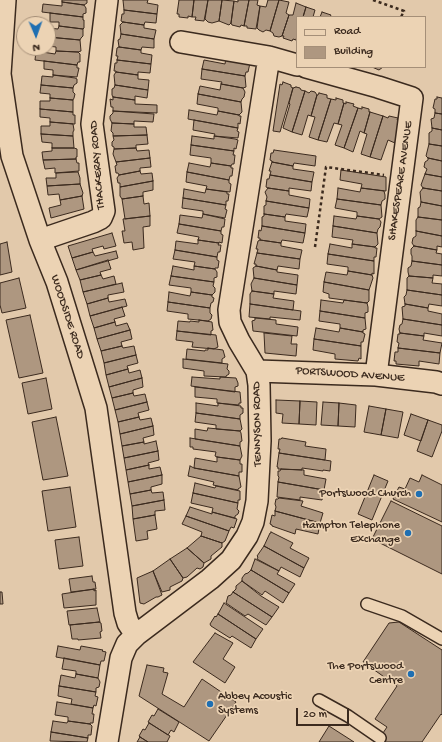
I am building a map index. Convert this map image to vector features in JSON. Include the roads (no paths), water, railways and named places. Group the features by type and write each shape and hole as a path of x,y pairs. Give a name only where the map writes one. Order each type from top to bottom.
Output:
{"street":[{"name":"WOODSIDE ROAD","path":"5,0 0,74 12,156 40,240 57,282 96,408 125,613 128,623 136,635"},
{"name":"THACKERAY ROAD","path":"40,240 93,222 101,218 104,211 92,124 107,0"},
{"path":"180,42 269,57 296,65"},
{"name":"TENNYSON ROAD","path":"107,742 121,658 127,644 136,635 210,579 231,560 247,536 253,522 257,501 259,386 257,371 239,341 230,322 229,310 269,57"},
{"name":"SHAKESPEARE AVENUE","path":"310,68 412,98 376,375"},
{"name":"PORTSWOOD AVENUE","path":"257,371 376,375 442,384"}],"lane":[{"path":"367,604 402,616 442,639"},
{"path":"319,700 348,716 380,738"}],"place":[{"name":"Portswood Church","path":"419,494"},
{"name":"Hampton Telephone Exchange","path":"408,533"},
{"name":"The Portswood Centre","path":"411,674"},
{"name":"Abbey Acoustic Systems","path":"210,704"}]}
